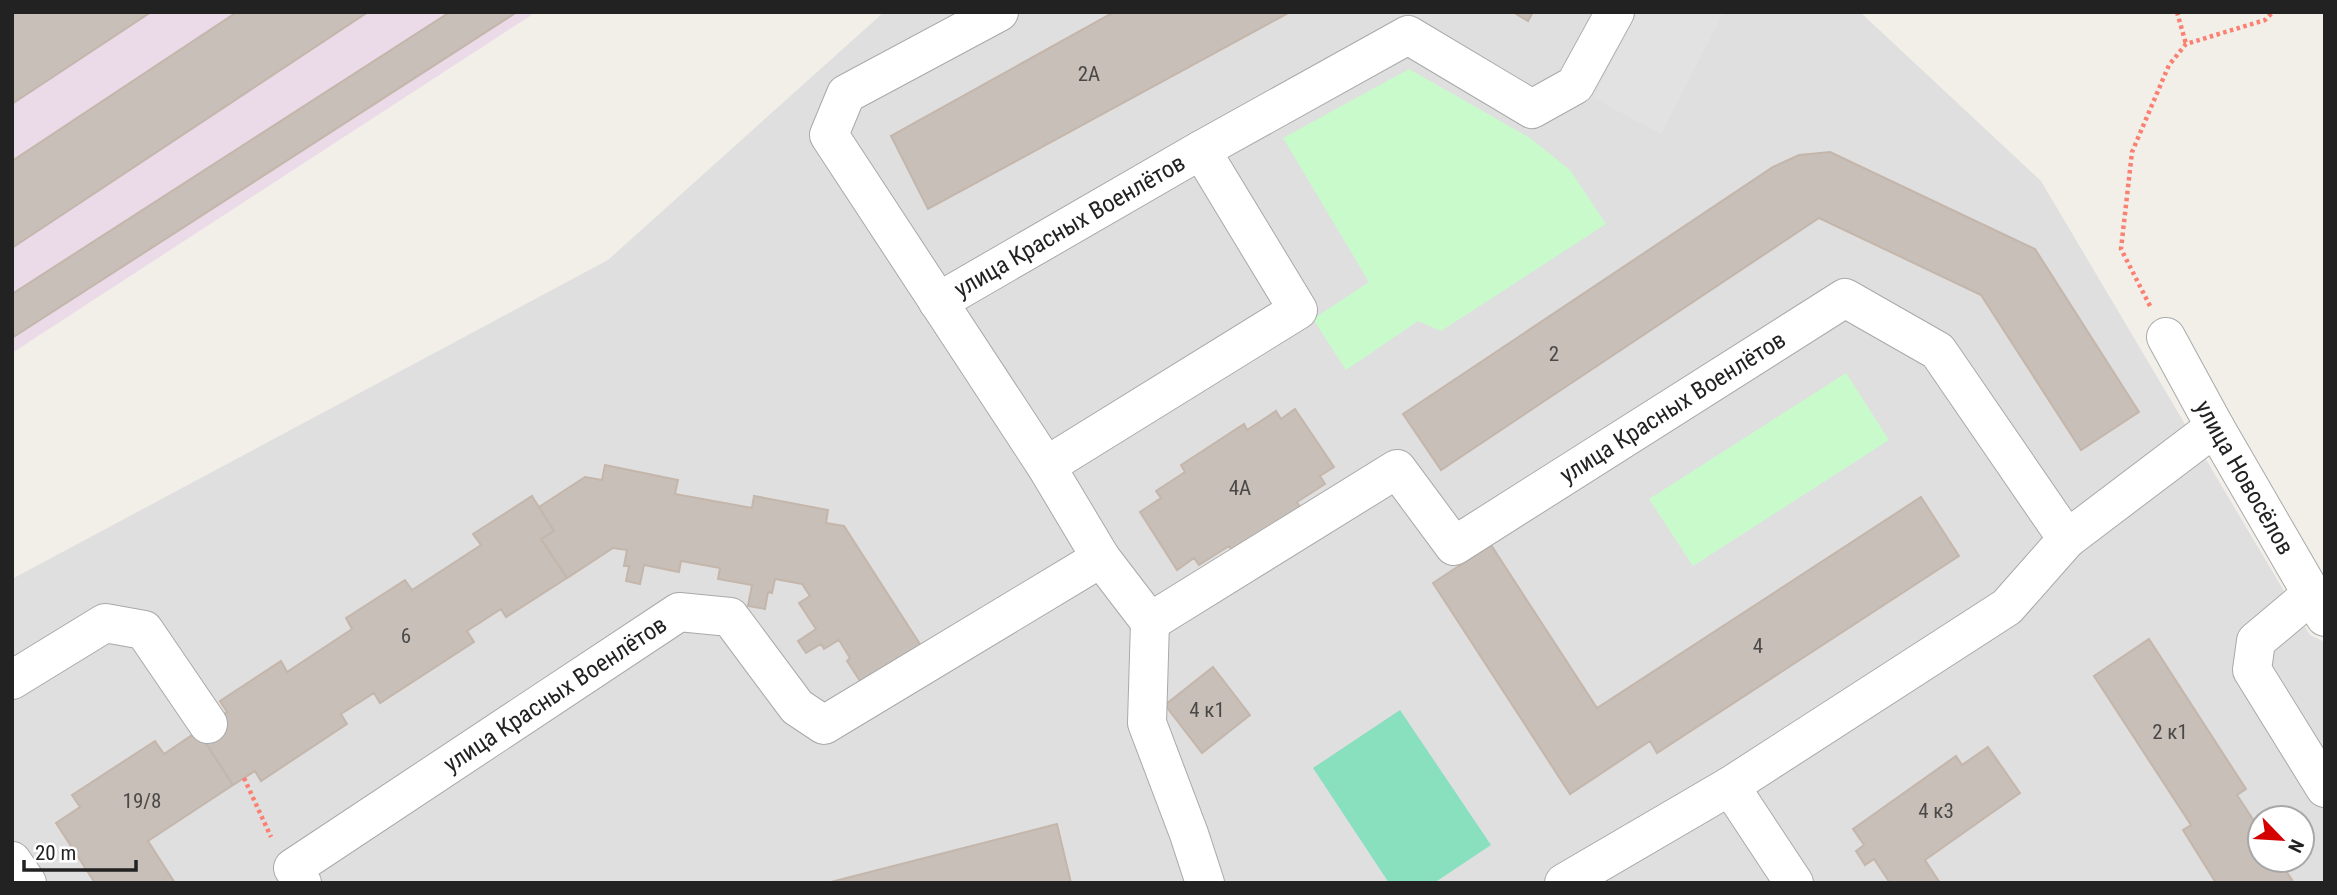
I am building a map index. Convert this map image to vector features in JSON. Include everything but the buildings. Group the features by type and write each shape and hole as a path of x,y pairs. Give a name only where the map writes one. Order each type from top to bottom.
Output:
{"street":[{"name":"улица Красных Военлётов","path":"999,12 846,94 830,135 1046,466 1101,558 1150,622 1397,469 1454,546 1845,298 1938,351 2067,539"},
{"name":"улица Красных Военлётов","path":"938,302 1201,150 1408,35 1532,109 1575,85 1615,12"},
{"name":"улица Красных Военлётов","path":"1046,466 1298,310 1201,150"},
{"name":"улица Новосёлов","path":"2166,337 2318,605"},
{"path":"1564,883 1730,786 2007,607 2067,539 2215,427"},
{"name":"улица Красных Военлётов","path":"298,876 679,612 730,617 796,707 824,724 1101,558"},
{"path":"2318,605 2256,641 2252,670 2325,788"},
{"path":"1150,622 1147,723 1205,883"},
{"path":"12,680 105,623 144,630 208,724"},
{"path":"1730,786 1794,883"},
{"path":"12,861 27,883"}],"path":[{"path":"2177,12 2186,44"},
{"path":"2166,337 2121,249 2132,152 2169,65 2186,44 2265,20 2273,12"},
{"path":"244,778 274,843 298,876"}],"shaded area":[{"path":"12,12 536,12 12,353"},
{"path":"884,12 1860,12 2041,181 2310,635 2325,642 2325,883 12,883 12,579 608,260"},
{"path":"1638,12 1724,12 1661,134 1593,98"}],"green space":[{"path":"1409,69 1530,138 1570,170 1606,224 1441,331 1418,321 1346,370 1313,319 1369,282 1283,138"},
{"path":"1846,373 1889,440 1693,566 1649,499"},
{"path":"1400,710 1491,845 1434,883 1389,883 1313,768"}]}
